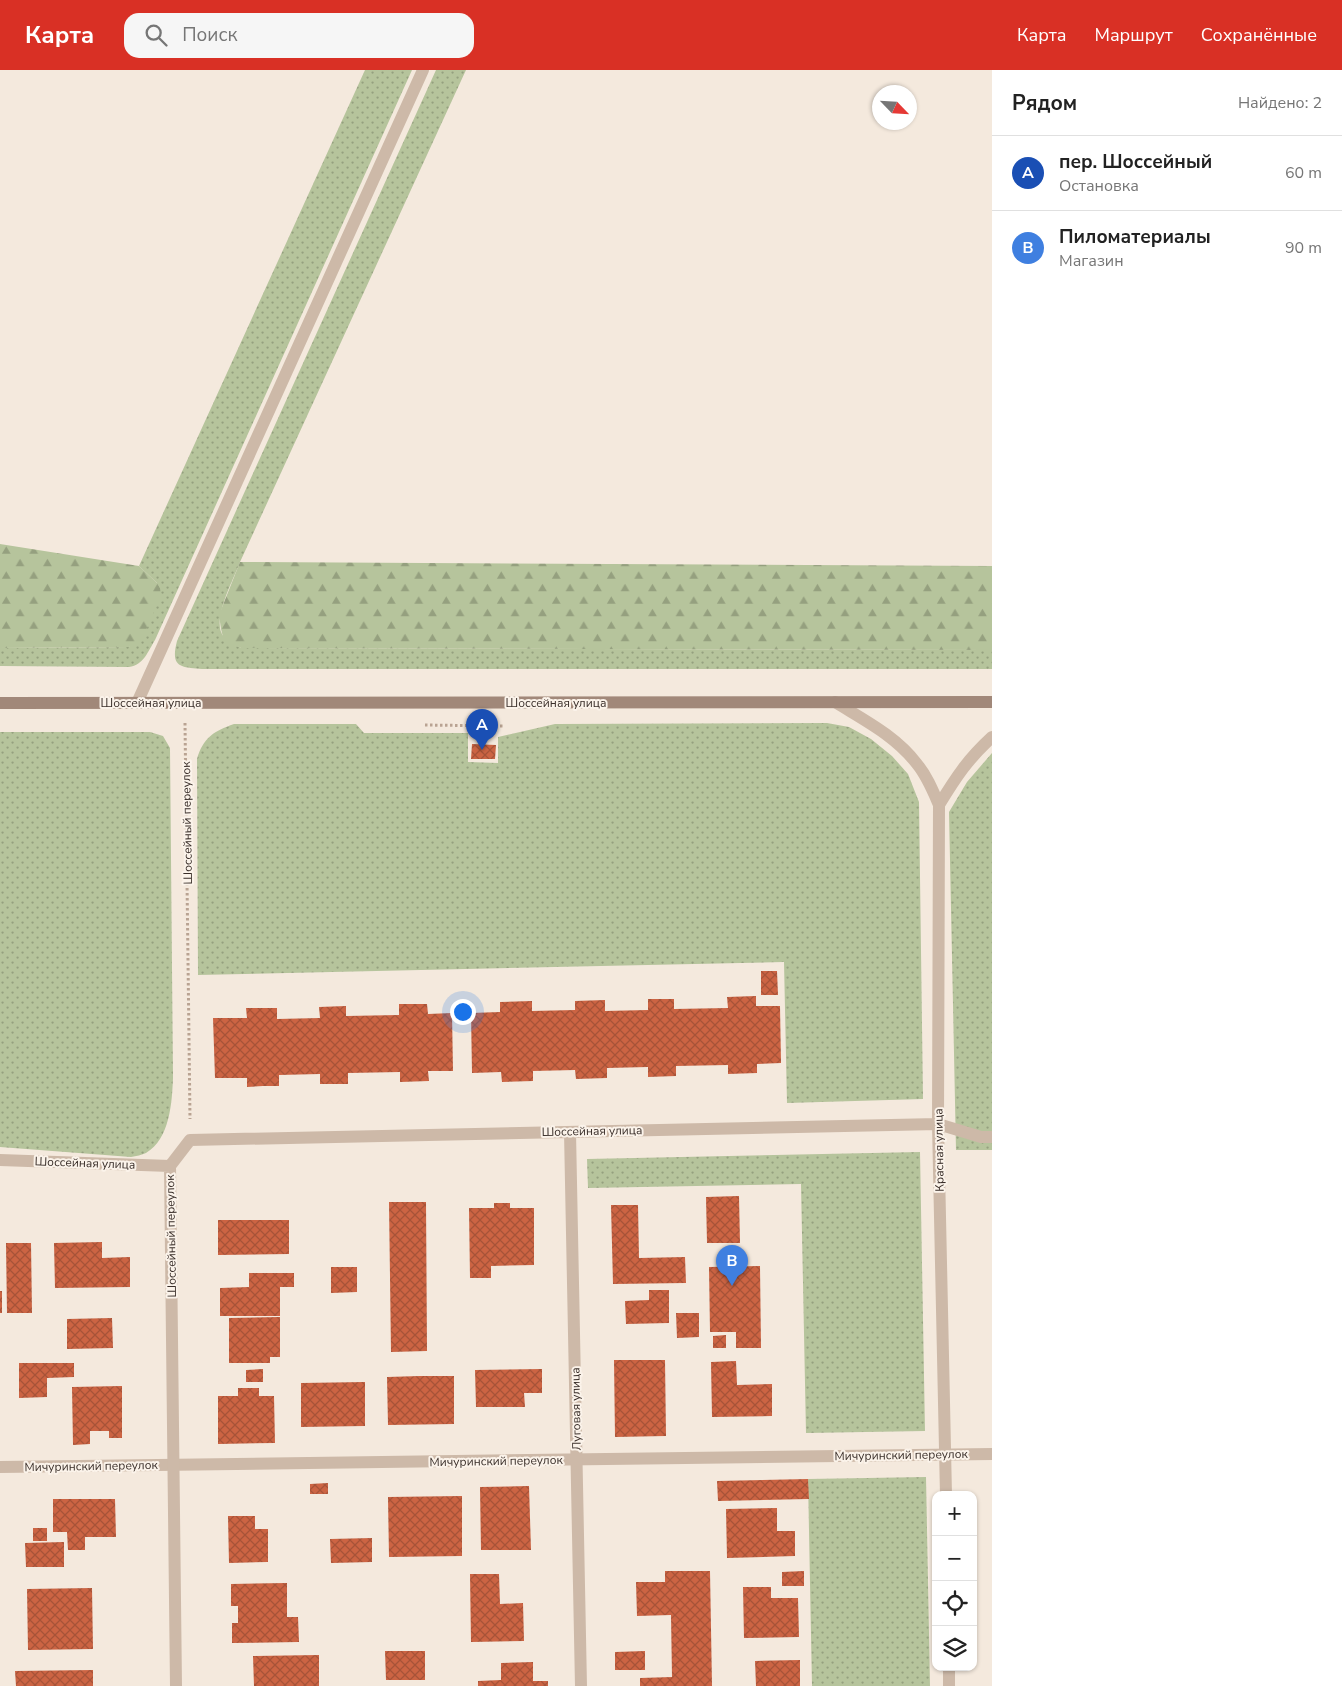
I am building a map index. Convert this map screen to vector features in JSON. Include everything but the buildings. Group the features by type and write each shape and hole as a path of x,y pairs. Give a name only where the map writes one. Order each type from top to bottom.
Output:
{"main road":[{"name":"Шоссейная улица","path":"0,703 992,702"}],"street":[{"path":"137,704 423,70"},
{"path":"835,702 876,726 898,744 918,764 929,782 939,805"},
{"path":"939,805 957,775 974,754 992,737"},
{"name":"Красная улица","path":"939,805 938,1124 946,1491"},
{"name":"Шоссейная улица","path":"190,1140 938,1124 981,1137 992,1137"},
{"name":"Луговая улица","path":"570,1132 581,1686"},
{"name":"Шоссейный переулок","path":"176,1686 170,1166 190,1140"},
{"name":"Шоссейная улица","path":"0,1160 170,1166"},
{"name":"Мичуринский переулок","path":"0,1467 992,1454"},
{"path":"949,1671 949,1686"}],"path":[{"name":"Шоссейный переулок","path":"185,704 190,1140"}],"green space":[{"path":"365,70 412,70 148,653 134,666 129,667 0,666 0,648 129,647 157,583 139,566"},
{"path":"436,70 466,70 240,562 221,611 220,630 224,637 241,648 992,650 992,669 202,669 188,668 176,661 175,650 177,641"},
{"path":"0,544 139,566 157,583 161,596 142,639 129,647 0,648"},
{"path":"240,562 992,566 992,650 241,648 228,643 223,637 219,615"},
{"path":"827,723 849,727 871,739 892,756 908,774 919,802 923,1099 787,1103 784,962 198,975 197,759 202,746 210,736 234,724 356,724 364,733 468,733 468,762 498,763 498,737 555,724"},
{"path":"0,732 150,732 163,736 170,748 173,1088 165,1129 154,1147 146,1153 131,1157 0,1147"},
{"path":"992,753 992,1150 956,1150 949,812 967,782"},
{"path":"920,1152 925,1431 806,1433 801,1184 588,1188 587,1159"},
{"path":"926,1477 930,1686 812,1686 808,1479"}],"place":[{"name":"пер. Шоссейный","path":"482,750"},
{"name":"Пиломатериалы","path":"732,1286"}]}
